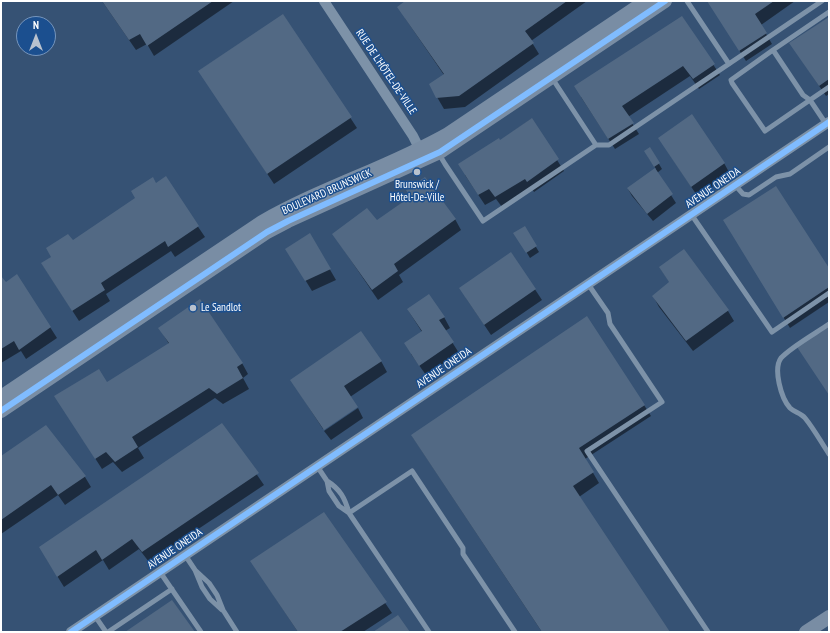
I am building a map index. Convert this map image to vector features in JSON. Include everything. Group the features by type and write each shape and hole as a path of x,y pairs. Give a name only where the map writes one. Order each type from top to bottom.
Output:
{"street":[{"name":"RUE DE L'HÔTEL-DE-VILLE","path":"324,1 400,115 422,154"},
{"name":"BOULEVARD BRUNSWICK","path":"1,411 273,228 422,154 646,1"},
{"name":"BOULEVARD BRUNSWICK","path":"1,397 262,222 294,206 422,154 439,153 665,1"},
{"name":"AVENUE ONEIDA","path":"72,632 828,123"},
{"path":"806,632 829,617"}],"lane":[{"path":"687,1 729,64"},
{"path":"439,153 483,221 596,145 609,144 822,1"},
{"path":"829,12 731,80 765,131 829,87"},
{"path":"773,50 803,95 810,100 828,123"},
{"path":"552,78 596,145"},
{"path":"735,185 743,194 749,195 776,178 790,174 829,147"},
{"path":"691,214 772,332 829,293"},
{"path":"588,284 608,313 610,324 662,402 587,451 706,632"},
{"path":"829,324 782,358 779,362 778,375 783,394 790,408 804,418 829,454"},
{"path":"317,466 327,481 329,491 339,506 349,513"},
{"path":"349,513 412,471 463,548 463,554 515,632"},
{"path":"327,481 336,486 345,500 349,513 429,632"},
{"path":"185,555 195,570 202,587 208,596 223,610"},
{"path":"195,570 209,583 217,595 223,610 237,632"},
{"path":"160,572 200,632"},
{"path":"95,616 107,632 172,589"}],"building":[{"path":"102,1 213,1 147,46 140,34 129,40"},
{"path":"405,1 567,1 525,31 534,43 459,96 436,98 429,84 444,74 397,7"},
{"path":"707,1 774,1 755,14 767,33 739,51"},
{"path":"283,14 352,117 267,174 198,71"},
{"path":"682,16 715,64 693,79 683,66 622,106 634,123 608,139 574,86"},
{"path":"829,17 829,79 819,86 789,43"},
{"path":"692,114 725,163 691,187 658,138"},
{"path":"532,118 559,159 527,182 525,179 495,197 489,189 478,195 458,164 499,138 500,140"},
{"path":"650,147 660,163 654,167 644,151"},
{"path":"655,168 673,194 647,214 627,188"},
{"path":"166,176 199,226 168,247 165,241 101,283 105,290 72,311 41,263 51,257 46,248 68,234 73,240 135,198 131,191 153,177 156,183"},
{"path":"425,177 456,219 394,264 398,271 372,290 332,234 367,208 377,220 410,197 406,190"},
{"path":"776,186 829,268 829,287 783,318 723,220"},
{"path":"525,226 537,246 526,253 513,233"},
{"path":"310,233 331,269 305,281 285,249"},
{"path":"684,249 729,310 686,341 652,296 669,282 659,267"},
{"path":"511,252 536,289 484,325 459,288"},
{"path":"17,274 51,327 19,350 14,341 1,349 1,276 6,282"},
{"path":"429,294 445,317 439,320 454,342 419,366 404,343 422,331 407,309"},
{"path":"200,299 243,363 237,367 243,378 217,394 209,388 132,437 138,447 115,462 106,452 95,459 54,396 99,369 107,382 169,343 158,328"},
{"path":"587,316 645,405 579,448 594,472 573,486 670,632 542,632 411,435"},
{"path":"829,325 829,395 797,347"},
{"path":"361,331 382,361 344,386 358,407 324,430 290,380"},
{"path":"222,423 259,473 142,552 132,539 102,560 96,550 57,577 39,547"},
{"path":"46,425 86,476 58,495 51,485 1,520 1,456"},
{"path":"324,512 387,602 340,632 298,632 250,561"},
{"path":"172,600 195,632 125,632"},
{"path":"398,615 410,632 373,632"}],"cycle path":[{"path":"1,411 267,232 440,152 665,1"},
{"path":"71,632 829,122"}],"place":[{"name":"Brunswick / Hôtel-De-Ville","path":"417,172"},
{"name":"Le Sandlot","path":"193,308"}]}
